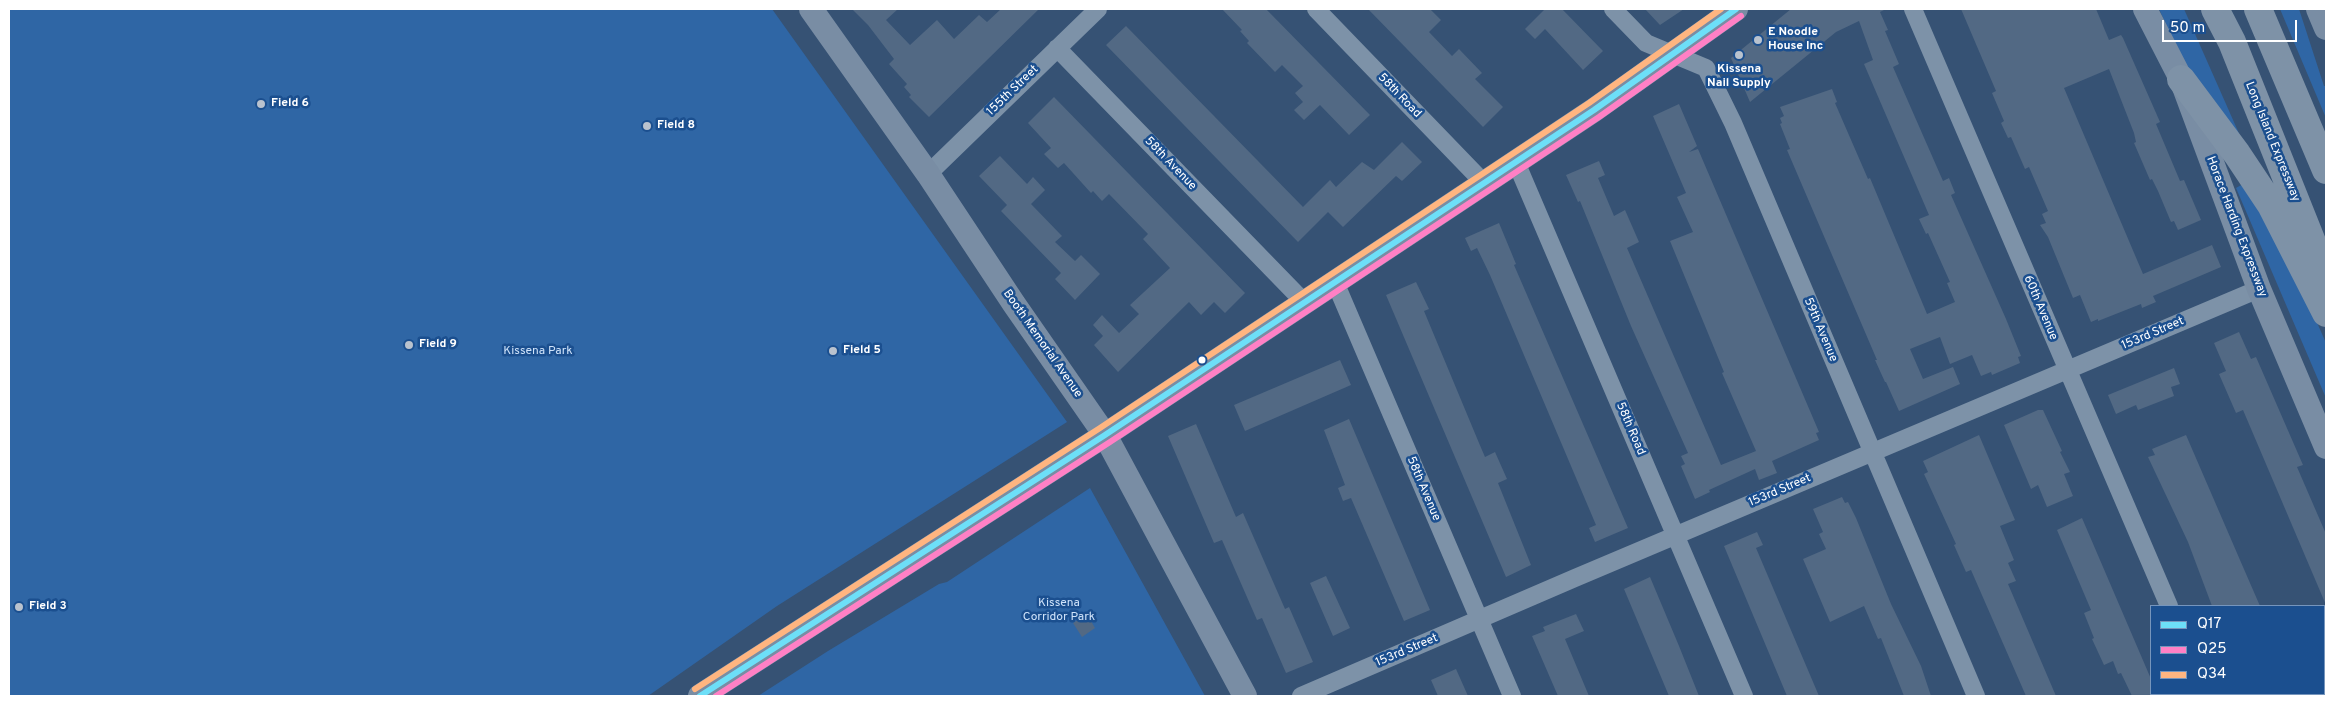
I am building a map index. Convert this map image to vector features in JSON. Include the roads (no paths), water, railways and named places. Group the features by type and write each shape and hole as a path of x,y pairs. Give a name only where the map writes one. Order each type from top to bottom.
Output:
{"highway":[{"name":"Long Island Expressway","path":"2215,9 2232,42 2326,277"},
{"path":"2258,9 2326,170"},
{"path":"2181,79 2237,154 2271,205 2326,313"}],"main road":[{"name":"Booth Memorial Avenue","path":"811,9 928,174 1014,304 1105,435 1245,696"},
{"path":"700,696 1105,435 1483,182 1516,162 1673,55 1736,9"},
{"name":"Horace Harding Expressway","path":"2145,9 2181,79 2259,289 2326,447"},
{"path":"2318,9 2326,28"}],"street":[{"name":"155th Street","path":"928,174 1098,9"},
{"name":"58th Road","path":"1316,9 1483,182"},
{"name":"59th Avenue","path":"1613,9 1646,43 1706,68 1733,124 1976,696"},
{"name":"60th Avenue","path":"1912,9 2170,605"},
{"name":"58th Avenue","path":"1057,48 1304,302"},
{"name":"58th Road","path":"1516,162 1744,696"},
{"name":"58th Avenue","path":"1335,282 1512,696"},
{"name":"153rd Street","path":"1301,696 2259,289"}],"place":[{"name":"E Noodle House Inc","path":"1758,40"},
{"name":"Kissena Nail Supply","path":"1739,55"},
{"name":"Field 6","path":"261,104"},
{"name":"Field 8","path":"647,126"},
{"name":"Field 9","path":"409,345"},
{"name":"Field 5","path":"833,351"},
{"name":"Field 3","path":"19,607"}],"park label":[{"name":"Kissena Park","path":"538,352"},
{"name":"Kissena Corridor Park","path":"1059,611"}]}
